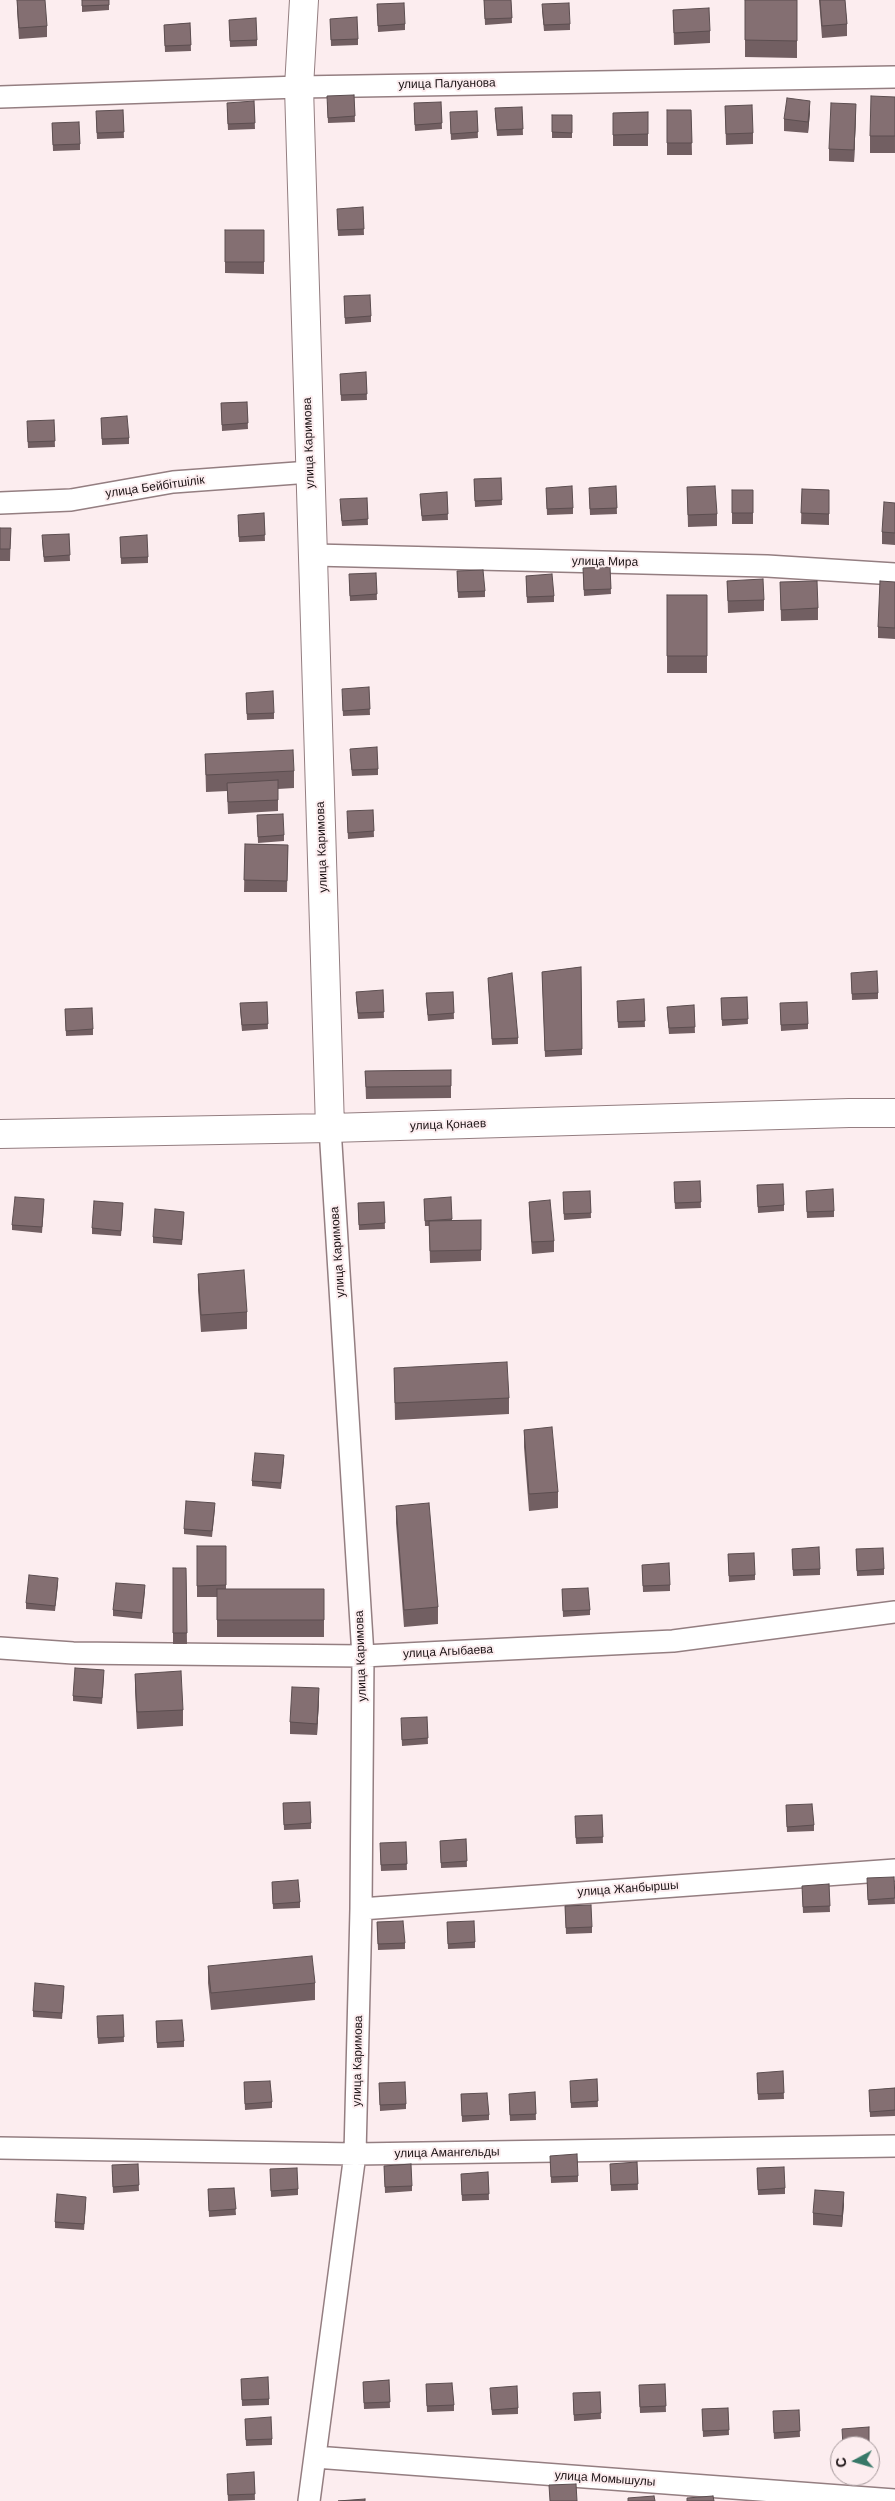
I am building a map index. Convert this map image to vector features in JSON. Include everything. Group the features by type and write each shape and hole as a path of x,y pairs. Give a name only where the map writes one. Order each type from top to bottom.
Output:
{"street":[{"name":"улица Каримова","path":"304,0 299,87 330,1128 363,1656 361,1909 355,2154 310,2501"},
{"name":"улица Палуанова","path":"0,98 299,87 895,77"},
{"name":"улица Бейбітшілік","path":"0,503 71,500 173,482 310,472"},
{"name":"улица Мира","path":"314,555 767,566 895,574"},
{"name":"улица Қонаев","path":"0,1134 330,1128 895,1113"},
{"name":"улица Агыбаева","path":"0,1648 73,1653 363,1656 673,1641 895,1612"},
{"name":"улица Жанбыршы","path":"361,1909 895,1870"},
{"name":"улица Амангельды","path":"0,2148 355,2154 895,2146"},
{"name":"улица Момышулы","path":"315,2457 895,2500"}],"building":[{"path":"17,0 45,0 47,26 19,28"},
{"path":"82,0 109,0 109,5 82,6"},
{"path":"484,0 511,0 512,18 485,19"},
{"path":"745,0 797,0 797,41 745,40"},
{"path":"820,0 845,0 847,24 822,26"},
{"path":"404,3 405,24 378,26 377,4"},
{"path":"569,3 570,24 544,25 542,4"},
{"path":"709,8 710,31 674,33 673,10"},
{"path":"357,17 358,39 331,40 330,19"},
{"path":"256,18 257,40 230,41 229,20"},
{"path":"190,23 191,45 165,46 164,25"},
{"path":"354,95 355,116 328,118 327,96"},
{"path":"871,96 895,97 895,136 870,136"},
{"path":"787,98 810,101 808,122 784,119"},
{"path":"254,101 255,123 228,124 227,103"},
{"path":"441,102 442,123 415,125 414,103"},
{"path":"831,103 856,104 854,150 829,149"},
{"path":"752,105 753,133 726,134 725,106"},
{"path":"522,107 523,129 497,130 495,108"},
{"path":"123,110 124,132 97,133 96,111"},
{"path":"667,110 691,110 692,143 667,143"},
{"path":"477,111 478,132 451,134 450,112"},
{"path":"648,112 648,134 613,135 613,113"},
{"path":"552,115 572,115 572,133 552,132"},
{"path":"79,122 80,144 53,145 52,123"},
{"path":"363,207 364,229 338,230 337,209"},
{"path":"225,230 264,230 264,262 225,262"},
{"path":"370,295 371,316 345,318 344,296"},
{"path":"366,372 367,394 341,395 340,374"},
{"path":"247,402 248,423 222,425 221,403"},
{"path":"127,416 129,438 102,439 101,418"},
{"path":"54,420 55,441 28,442 27,421"},
{"path":"501,478 502,500 475,501 474,479"},
{"path":"572,486 573,508 547,509 546,488"},
{"path":"616,486 617,508 590,509 589,488"},
{"path":"715,486 717,514 688,515 687,487"},
{"path":"802,489 829,490 829,514 801,513"},
{"path":"732,490 753,490 753,513 732,513"},
{"path":"447,492 448,514 422,516 420,494"},
{"path":"367,498 368,519 342,521 340,499"},
{"path":"884,502 895,503 895,533 882,532"},
{"path":"264,513 265,535 239,537 238,515"},
{"path":"0,528 11,528 10,549 0,549"},
{"path":"69,534 70,555 44,557 42,535"},
{"path":"147,535 148,557 121,558 120,537"},
{"path":"610,567 611,589 584,590 583,568"},
{"path":"483,570 485,591 458,592 457,571"},
{"path":"376,573 377,594 350,596 349,574"},
{"path":"552,574 554,596 527,597 526,576"},
{"path":"763,579 764,600 728,601 727,581"},
{"path":"817,581 818,608 781,610 780,582"},
{"path":"880,581 895,582 895,628 878,627"},
{"path":"667,595 707,595 707,656 667,656"},
{"path":"369,687 370,709 343,711 342,689"},
{"path":"273,691 274,713 247,714 246,693"},
{"path":"377,747 378,769 352,770 350,749"},
{"path":"293,750 294,771 206,775 205,754"},
{"path":"278,780 278,800 228,802 227,783"},
{"path":"373,810 374,831 348,833 347,811"},
{"path":"283,814 284,835 258,837 257,815"},
{"path":"245,844 288,845 287,881 244,880"},
{"path":"581,967 582,1049 545,1051 542,972"},
{"path":"877,971 878,993 852,994 851,973"},
{"path":"512,973 518,1038 492,1039 488,978"},
{"path":"383,990 384,1012 358,1013 356,992"},
{"path":"453,992 454,1013 428,1015 426,993"},
{"path":"747,997 748,1019 722,1020 721,998"},
{"path":"644,999 645,1021 618,1022 617,1001"},
{"path":"267,1002 268,1024 242,1025 240,1003"},
{"path":"807,1002 808,1024 781,1025 780,1003"},
{"path":"694,1005 695,1027 669,1028 667,1007"},
{"path":"92,1008 93,1029 66,1031 65,1009"},
{"path":"451,1070 451,1086 366,1087 365,1071"},
{"path":"700,1181 701,1202 675,1203 674,1182"},
{"path":"783,1184 784,1205 758,1207 757,1185"},
{"path":"833,1189 834,1211 807,1212 806,1191"},
{"path":"590,1191 591,1213 564,1214 563,1192"},
{"path":"15,1197 44,1199 42,1227 12,1225"},
{"path":"451,1197 452,1219 425,1221 424,1199"},
{"path":"550,1200 554,1241 532,1242 529,1202"},
{"path":"94,1201 123,1203 121,1231 92,1228"},
{"path":"384,1202 385,1223 359,1225 358,1203"},
{"path":"155,1209 184,1212 182,1240 153,1237"},
{"path":"481,1220 481,1250 430,1251 429,1221"},
{"path":"244,1270 247,1312 201,1315 198,1274"},
{"path":"507,1362 509,1398 395,1403 394,1368"},
{"path":"552,1427 558,1492 529,1494 524,1430"},
{"path":"255,1453 284,1455 281,1483 252,1481"},
{"path":"186,1501 215,1503 212,1531 184,1529"},
{"path":"429,1503 438,1607 404,1610 396,1506"},
{"path":"197,1546 226,1546 226,1585 197,1586"},
{"path":"819,1547 820,1569 793,1570 792,1549"},
{"path":"883,1548 884,1569 857,1571 856,1549"},
{"path":"754,1553 755,1575 729,1576 728,1554"},
{"path":"669,1563 670,1585 643,1586 642,1565"},
{"path":"173,1568 186,1568 187,1633 173,1633"},
{"path":"29,1575 58,1578 55,1606 26,1603"},
{"path":"116,1583 145,1585 142,1613 113,1610"},
{"path":"588,1588 590,1610 563,1611 562,1589"},
{"path":"217,1589 324,1589 324,1620 217,1620"},
{"path":"75,1668 104,1670 102,1698 73,1696"},
{"path":"181,1671 183,1710 137,1712 135,1674"},
{"path":"292,1687 319,1688 317,1724 290,1722"},
{"path":"427,1717 428,1738 402,1740 401,1718"},
{"path":"310,1802 311,1823 284,1825 283,1803"},
{"path":"812,1804 814,1825 787,1827 786,1805"},
{"path":"602,1815 603,1837 576,1838 575,1816"},
{"path":"466,1839 467,1861 441,1863 440,1841"},
{"path":"406,1842 407,1864 381,1865 380,1843"},
{"path":"894,1877 895,1898 868,1900 867,1878"},
{"path":"298,1880 300,1902 273,1904 272,1882"},
{"path":"829,1884 830,1906 803,1907 802,1886"},
{"path":"591,1905 592,1927 566,1928 565,1906"},
{"path":"403,1921 405,1943 378,1944 377,1922"},
{"path":"474,1921 475,1942 448,1944 447,1922"},
{"path":"312,1956 315,1983 211,1993 208,1966"},
{"path":"35,1983 64,1986 62,2013 33,2011"},
{"path":"123,2015 124,2037 98,2038 97,2016"},
{"path":"182,2020 184,2041 157,2043 156,2021"},
{"path":"783,2071 784,2093 758,2094 757,2073"},
{"path":"597,2079 598,2101 571,2103 570,2081"},
{"path":"270,2081 272,2102 245,2104 244,2082"},
{"path":"405,2082 406,2104 380,2105 379,2083"},
{"path":"895,2088 895,2110 870,2112 869,2090"},
{"path":"535,2092 536,2114 510,2115 509,2094"},
{"path":"487,2093 489,2115 462,2116 461,2094"},
{"path":"577,2154 578,2176 551,2177 550,2156"},
{"path":"637,2162 638,2184 611,2185 610,2164"},
{"path":"138,2164 139,2185 113,2187 112,2165"},
{"path":"411,2164 412,2186 385,2187 384,2166"},
{"path":"784,2167 785,2188 758,2190 757,2168"},
{"path":"297,2168 298,2189 271,2191 270,2169"},
{"path":"488,2172 489,2194 462,2195 461,2174"},
{"path":"234,2188 236,2209 209,2211 208,2189"},
{"path":"815,2190 844,2192 842,2216 813,2213"},
{"path":"57,2194 86,2197 84,2224 55,2222"},
{"path":"268,2377 269,2399 242,2400 241,2379"},
{"path":"389,2380 390,2402 364,2403 363,2382"},
{"path":"452,2383 454,2405 427,2406 426,2384"},
{"path":"665,2384 666,2406 640,2407 639,2385"},
{"path":"517,2386 518,2408 492,2410 490,2388"},
{"path":"600,2392 601,2413 574,2415 573,2393"},
{"path":"728,2408 729,2430 703,2431 702,2409"},
{"path":"799,2410 800,2431 774,2433 773,2411"},
{"path":"271,2417 272,2439 246,2440 245,2419"},
{"path":"869,2427 869,2436 842,2436 842,2429"},
{"path":"254,2472 255,2494 228,2495 227,2474"},
{"path":"576,2484 577,2501 550,2501 549,2485"},
{"path":"654,2496 655,2501 628,2501 628,2498"},
{"path":"713,2496 714,2501 687,2501 687,2498"},
{"path":"365,2499 365,2501 338,2501"}]}
